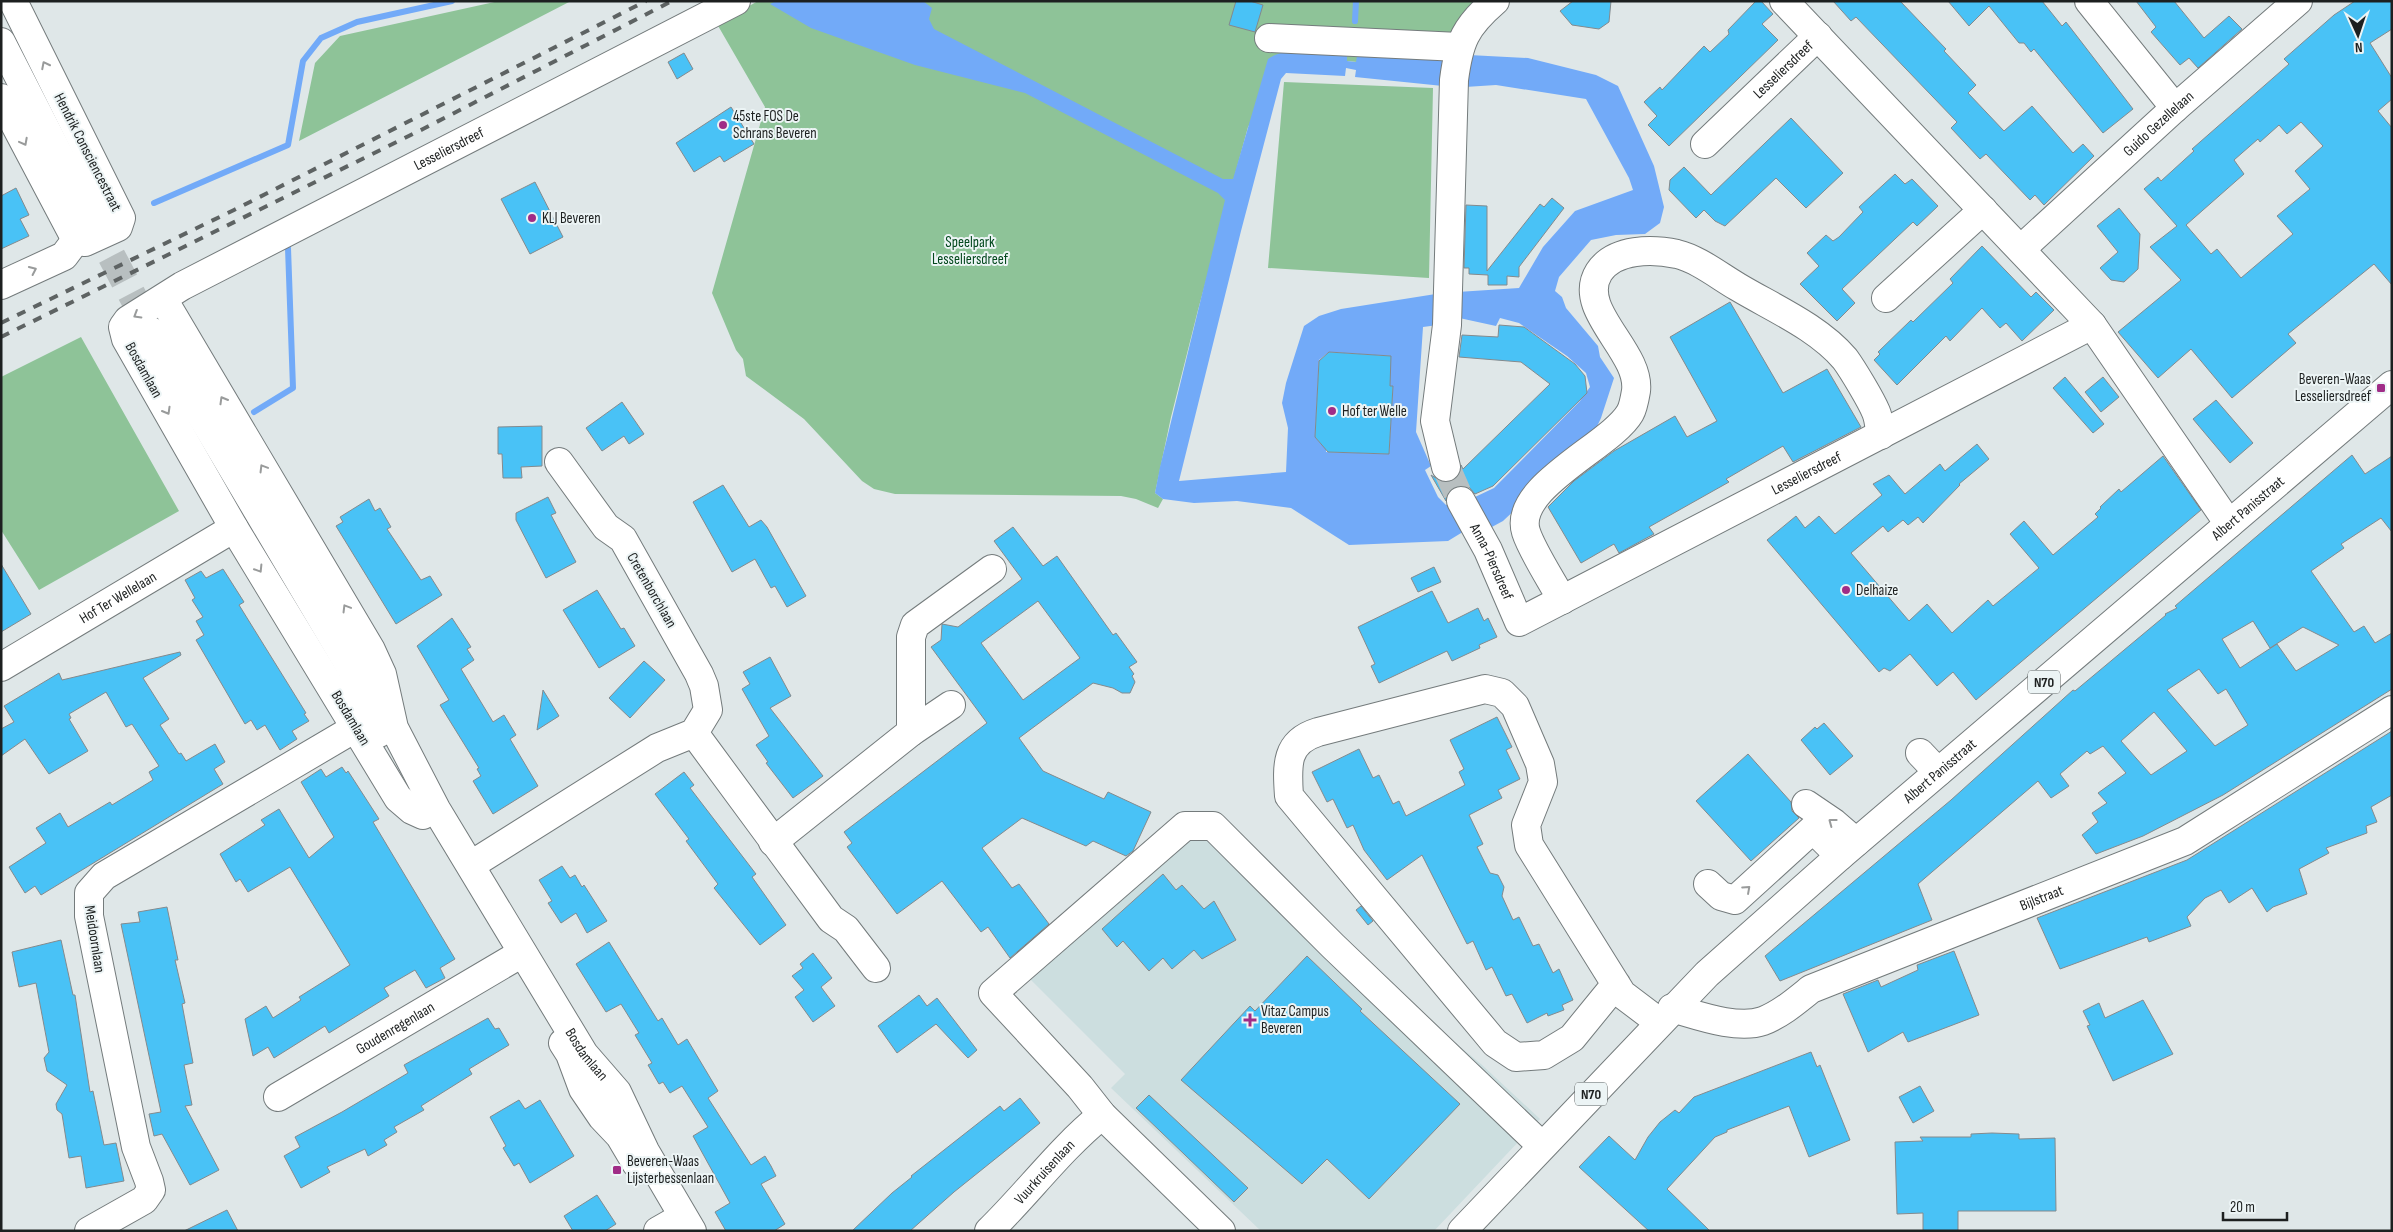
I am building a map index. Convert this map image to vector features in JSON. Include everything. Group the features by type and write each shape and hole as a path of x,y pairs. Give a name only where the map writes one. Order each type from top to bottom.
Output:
{"street":[{"name":"Hendrik Consciencestraat","path":"13,1 121,218 118,227 85,242 76,240"},
{"name":"Lesseliersdreef","path":"163,298 233,259 736,1"},
{"path":"1446,467 1435,421 1447,325 1454,80 1459,47 1467,29 1495,1"},
{"name":"Lesseliersdreef","path":"1784,1 2092,325 2229,524"},
{"path":"2089,1 2175,108"},
{"name":"Guido Gezellelaan","path":"2021,249 2175,108 2298,1"},
{"name":"Lesseliersdreef","path":"1705,144 1818,36"},
{"path":"1269,38 1459,47"},
{"name":"Hendrik Consciencestraat","path":"1,42 92,219"},
{"path":"1,98 76,240 64,256 1,285"},
{"path":"1886,298 1983,210"},
{"path":"1562,600 1526,531 1527,512 1543,486 1611,432 1630,413 1636,389 1632,367 1596,305 1594,289 1600,272 1619,256 1643,252 1678,254 1704,267 1820,335 1845,360 1876,412 1881,435"},
{"name":"Bosdamlaan","path":"394,728 382,674 371,650 163,298 128,320 123,327 126,339 234,528 357,727 398,798 412,810 423,815"},
{"name":"Lesseliersdreef","path":"1519,622 2092,325"},
{"name":"Bosdamlaan","path":"151,331 364,690 394,728 436,809 584,1054 606,1100 645,1151 675,1229"},
{"name":"Albert Panisstraat","path":"1462,1231 1666,1015 1712,969 1848,849 1929,762 2229,524 2392,385"},
{"name":"Cretenborchlaan","path":"559,462 606,527 623,540 699,674 704,686 708,710 694,733"},
{"name":"Anna-Piersdreef","path":"1461,502 1483,541 1519,622"},
{"name":"Hof Ter Wellelaan","path":"2,665 234,528"},
{"path":"911,732 911,637 915,624 992,569"},
{"path":"1616,984 1572,1038 1544,1055 1516,1057 1495,1044 1289,796 1288,760 1296,745 1304,736 1485,689 1502,693 1515,706 1540,764 1543,782 1526,825 1529,845 1616,984 1622,994 1666,1015"},
{"name":"Bosdamlaan","path":"364,690 378,733 423,815 570,1054 580,1082 606,1100"},
{"path":"773,842 911,732 952,705"},
{"name":"Bijlstraat","path":"1666,1015 1730,1023 1761,1022 1784,1011 1811,989 2185,840 2392,710"},
{"name":"Meidoornlaan","path":"89,1231 144,1200 150,1190 149,1181 136,1146 91,925 89,893 104,876 357,727"},
{"path":"471,865 657,748 694,733 830,919 846,929 876,968"},
{"path":"1806,804 1834,822 1848,849"},
{"path":"1221,1231 1102,1115 1080,1087 993,993 1185,826 1213,826 1333,946 1542,1146"},
{"path":"1708,884 1721,896 1735,900 1813,829 1848,849"},
{"name":"Goudenregenlaan","path":"278,1097 512,959"},
{"name":"Vuurkruisenlaan","path":"989,1231 1022,1200 1035,1180 1066,1148 1102,1115"}],"shaded area":[{"name":"Vitaz Campus Beveren","path":"1198,831 1481,1064 1540,1119 1434,1231 1261,1231 1111,1088 1125,1074 1025,974"}],"green space":[{"path":"499,1 571,1 299,141 315,63 340,36"},
{"name":"Speelpark Lesseliersdreef","path":"758,1 1486,1 1452,48 1394,57 1358,56 1357,62 1347,61 1347,55 1292,50 1248,127 1171,417 1155,493 1163,499 1158,508 1136,499 1121,496 895,494 874,489 862,481 804,419 746,376 743,359 736,350 712,293 765,107 717,24"},
{"path":"1284,82 1433,88 1429,278 1268,268"},
{"path":"81,337 179,511 39,590 1,530 1,377"}],"water":[{"path":"776,1 923,1 932,8 929,19 934,29 1223,179 1233,179 1268,59 1277,54 1296,51 1317,51 1347,55 1347,61 1356,62 1357,56 1446,54 1443,86 1355,77 1356,70 1346,68 1345,76 1286,73 1281,79 1179,481 1286,472 1288,428 1282,403 1286,383 1304,326 1319,316 1341,309 1442,293 1519,288 1543,247 1575,211 1633,190 1629,178 1586,99 1496,85 1465,87 1469,55 1528,58 1596,75 1618,86 1654,166 1664,207 1660,223 1645,234 1616,235 1591,240 1559,277 1555,291 1562,297 1566,308 1598,346 1600,357 1614,378 1601,418 1592,437 1503,521 1490,528 1466,530 1448,541 1349,545 1291,508 1237,501 1194,503 1163,499 1155,493 1160,467 1225,200 1218,193 1025,93 915,65 811,28 770,4","holes":["1441,314 1496,326 1500,318 1519,323 1567,356 1586,373 1590,387 1580,401 1494,488 1456,506 1446,505 1438,497 1425,470 1431,466 1416,432 1423,327 1438,325","1329,352 1390,356 1390,386 1393,387 1389,454 1326,452 1326,444 1321,444 1315,437 1319,360"]}],"building":[{"path":"1236,1 1250,1 1263,5 1255,32 1229,25"},
{"path":"1573,1 1611,1 1609,22 1599,29 1572,25 1560,11"},
{"path":"1756,1 1761,1 1773,14 1762,24 1778,40 1669,146 1648,125 1657,116 1644,102 1660,87 1662,90 1704,46 1710,52 1729,34 1728,30"},
{"path":"1833,1 1900,1 1946,49 1944,51 1976,85 1968,93 2004,131 2032,106 2073,153 2083,144 2094,156 2044,205 2035,195 2030,200 1986,154 1980,159 1951,128 1957,122 1856,17 1851,21"},
{"path":"1948,1 2042,1 2062,26 2066,22 2133,109 2103,133 2034,49 2031,52 2024,43 2019,43 1989,6 1969,26"},
{"path":"2136,1 2174,1 2204,38 2229,16 2242,29 2198,68 2189,58 2180,65 2151,32 2156,27"},
{"path":"2355,1 2392,1 2392,29 2370,43 2392,78 2392,99 2378,111 2392,128 2392,285 2374,264 2288,334 2296,343 2232,398 2191,349 2158,378 2118,332 2181,280 2150,247 2177,226 2144,189 2158,177 2161,181 2194,151 2192,149 2289,64 2284,59 2334,15","holes":["2301,122 2323,146 2295,171 2310,189 2277,216 2293,234 2241,278 2217,249 2211,254 2186,225 2244,174 2234,160 2258,139 2260,142 2279,125 2287,134"]},
{"path":"684,53 693,69 677,79 668,62"},
{"name":"45ste FOS De Schrans Beveren","path":"731,107 754,144 724,162 720,156 694,172 676,143"},
{"path":"1791,118 1843,173 1806,208 1776,178 1725,226 1715,221 1704,210 1696,218 1669,190 1670,180 1684,167 1711,195"},
{"path":"1895,174 1905,184 1912,179 1938,206 1917,226 1913,222 1842,289 1855,303 1837,321 1800,284 1819,266 1807,253 1826,235 1833,241 1839,237 1863,212 1859,207"},
{"name":"KLJ Beveren","path":"535,182 563,237 530,254 501,199"},
{"path":"16,188 29,215 20,219 29,236 1,249 1,196"},
{"path":"1552,198 1564,208 1519,267 1519,277 1507,276 1507,285 1488,285 1488,275 1469,274 1469,268 1464,268 1466,205 1487,206 1487,271 1540,204 1544,207"},
{"path":"2119,208 2140,234 2138,269 2124,282 2111,280 2100,268 2118,252 2097,226"},
{"path":"1982,246 2031,297 2036,292 2054,310 2022,341 2006,323 2000,328 1982,308 1950,341 1946,336 1897,385 1874,360 1880,354 1878,352 1911,320 1913,322 1953,283 1950,279"},
{"path":"1730,302 1783,393 1827,369 1861,427 1793,462 1783,446 1726,479 1729,482 1649,527 1654,534 1619,553 1614,544 1581,563 1548,507 1574,481 1614,451 1675,416 1687,437 1717,421 1670,337"},
{"path":"1499,325 1524,327 1575,364 1585,376 1587,393 1493,486 1475,494 1469,487 1462,485 1454,487 1447,493 1446,501 1431,475 1442,482 1456,479 1461,472 1461,465 1463,469 1550,384 1521,362 1459,357 1462,335 1498,337"},
{"name":"Hof ter Welle","path":"1329,352 1391,356 1390,386 1393,386 1389,454 1328,452 1315,437 1319,361"},
{"path":"2065,377 2104,424 2093,433 2053,388"},
{"path":"2103,377 2119,397 2101,412 2085,392"},
{"path":"2216,400 2253,443 2230,463 2193,419"},
{"path":"622,402 644,434 629,444 624,436 602,451 586,428"},
{"path":"542,426 542,466 521,467 522,478 503,478 502,454 498,454 498,427"},
{"path":"1977,444 1989,459 1959,484 1923,523 1918,517 1908,525 1903,520 1888,532 1883,526 1851,553 1909,621 1927,604 1952,633 1988,600 1993,606 2039,568 2010,534 2024,521 2053,555 2098,517 2095,514 2100,507 2119,489 2121,492 2163,456 2201,510 1976,700 1953,672 1937,686 1910,654 1890,671 1884,668 1879,672 1767,540 1796,516 1805,528 1819,516 1835,534 1882,495 1873,484 1889,475 1905,494 1940,464 1945,471"},
{"path":"2352,455 2365,474 2392,456 2392,532 2381,518 2341,544 2344,548 2311,571 2354,632 2364,626 2375,643 2392,633 2392,689 2223,795 2143,836 2096,854 2082,835 2098,822 2092,813 2107,803 2098,793 2126,773 2103,746 2090,754 2087,751 2060,774 2069,786 2051,798 2038,781 1918,884 1932,920 1780,981 1765,956 1951,800 2073,690 2075,691 2165,614 2177,608 2175,606","holes":["2253,621 2270,648 2303,627 2339,645 2296,671 2277,644 2240,668 2222,639","2199,669 2218,694 2226,689 2248,725 2215,746 2167,690","2154,712 2187,751 2151,775 2121,741"]},
{"path":"723,485 749,527 761,520 767,527 806,596 787,607 775,586 771,588 755,559 732,572 693,502"},
{"path":"548,497 556,513 551,515 576,562 546,578 516,520 516,513"},
{"path":"369,499 375,511 380,508 391,527 387,529 421,580 430,576 442,595 396,624 336,526 343,522 340,517"},
{"path":"1013,527 1043,566 1057,556 1113,635 1116,633 1137,662 1129,667 1134,674 1132,676 1135,682 1130,693 1122,693 1113,688 1093,683 1019,738 1043,771 1104,799 1108,792 1151,812 1133,851 1126,856 1093,841 1086,846 1022,818 982,848 1012,888 1019,884 1049,924 1010,958 988,927 981,932 942,881 897,914 847,847 852,843 844,832 987,723 931,647 941,640 942,624 958,627 1022,579 994,541","holes":["1038,601 1080,658 1023,700 981,643"]},
{"path":"1,564 31,614 1,632"},
{"path":"1434,567 1441,582 1418,592 1411,578"},
{"path":"223,569 244,602 239,605 306,713 304,714 309,721 292,731 297,739 280,750 265,725 257,730 251,720 245,724 196,640 204,635 196,621 203,617 192,600 195,598 185,580 201,571 206,578"},
{"path":"597,590 621,629 624,628 635,646 599,668 563,610"},
{"path":"1432,591 1448,623 1478,608 1484,621 1488,618 1497,637 1479,645 1480,648 1452,661 1447,651 1379,683 1371,666 1375,664 1358,627"},
{"path":"452,618 471,647 467,649 474,660 461,669 493,722 504,715 516,735 510,739 538,786 493,814 473,781 481,776 477,769 479,768 440,705 449,700 417,646"},
{"path":"180,652 181,655 143,678 169,719 160,725 179,754 181,753 186,761 215,744 225,762 214,769 223,784 41,895 35,886 25,893 9,867 46,843 36,828 60,813 68,827 110,802 112,805 153,780 149,772 159,766 132,724 126,727 106,692 69,714 71,718 69,719 88,751 49,774 25,739 1,756 1,729 14,722 4,706 59,673 62,680"},
{"path":"770,657 791,696 770,708 823,776 793,798 766,763 768,762 756,745 769,736 742,689 750,684 743,672"},
{"path":"644,661 665,680 630,718 609,698"},
{"path":"543,690 559,716 537,730"},
{"path":"1497,717 1512,747 1506,750 1520,779 1498,790 1502,798 1469,815 1483,844 1477,847 1490,873 1498,875 1504,887 1502,896 1513,920 1519,917 1533,946 1539,944 1553,973 1559,969 1573,1000 1562,1005 1564,1010 1548,1016 1547,1013 1527,1023 1512,994 1506,996 1492,967 1486,970 1473,941 1467,944 1422,855 1387,880 1364,850 1353,825 1347,828 1333,799 1327,802 1312,772 1359,749 1373,778 1379,775 1393,804 1399,801 1406,816 1465,785 1459,772 1464,769 1450,740"},
{"path":"1824,723 1853,756 1830,775 1801,740 1815,727 1817,729"},
{"path":"2392,731 2392,795 2371,807 2377,822 2366,826 2367,833 2326,848 2329,853 2299,869 2307,894 2273,907 2267,912 2252,888 2229,903 2221,890 2205,898 2187,917 2191,926 2149,942 2147,937 2060,969 2037,918 2187,860"},
{"path":"1748,754 1791,802 1792,811 1799,818 1751,861 1696,801"},
{"path":"342,767 346,773 348,771 379,819 373,822 455,959 440,968 445,978 426,988 415,970 384,988 389,996 329,1033 325,1026 274,1058 268,1047 253,1056 245,1019 266,1006 273,1018 301,1000 299,997 350,965 290,867 248,892 240,879 236,882 220,854 265,825 261,820 279,809 309,858 334,837 301,782 321,769 326,777"},
{"path":"684,772 694,785 690,788 756,874 752,877 786,925 760,945 714,888 718,884 686,841 689,839 655,794"},
{"path":"562,866 570,878 575,875 582,887 584,885 607,921 587,933 576,913 561,923 548,903 552,901 539,880"},
{"path":"1163,874 1176,890 1182,885 1204,909 1214,901 1236,940 1202,959 1194,950 1172,969 1163,958 1149,971 1123,941 1117,947 1102,929"},
{"path":"1361,906 1373,921 1368,925 1356,910"},
{"path":"167,907 178,960 175,960 185,1003 182,1004 193,1063 184,1065 192,1105 185,1106 219,1170 190,1185 162,1134 154,1136 149,1114 161,1112 121,924 140,922 138,912"},
{"path":"61,940 73,995 75,995 90,1092 93,1091 104,1145 116,1143 124,1181 86,1188 81,1156 69,1158 62,1114 57,1110 56,1104 67,1085 47,1071 44,1058 49,1052 36,983 19,987 12,952"},
{"path":"609,942 658,1021 662,1018 678,1045 687,1039 718,1091 708,1098 751,1165 765,1156 771,1166 776,1176 761,1184 785,1224 774,1231 726,1231 715,1212 730,1203 693,1136 708,1127 682,1086 670,1093 663,1082 659,1084 648,1065 652,1063 635,1035 639,1033 621,1004 606,1012 576,964"},
{"path":"1954,951 1979,1015 1908,1042 1903,1032 1868,1052 1843,994 1878,980 1881,987 1918,970 1917,965"},
{"path":"813,953 832,978 821,987 835,1006 813,1022 795,997 804,990 792,976 803,968 800,964"},
{"path":"1307,956 1362,1009 1360,1011 1460,1104 1369,1199 1327,1159 1302,1184 1181,1080 1250,1006 1255,1011"},
{"path":"919,995 927,1006 937,998 977,1050 968,1058 936,1024 897,1053 878,1026"},
{"path":"2143,1000 2173,1054 2113,1081 2087,1026 2090,1025 2083,1011 2099,1003 2105,1018"},
{"path":"488,1018 495,1029 499,1028 509,1045 469,1069 472,1074 421,1106 424,1110 394,1127 397,1132 384,1140 387,1145 368,1156 365,1149 327,1167 330,1172 301,1188 284,1156 300,1147 295,1137 408,1073 404,1065"},
{"path":"1811,1052 1817,1067 1820,1065 1850,1140 1809,1157 1789,1106 1727,1130 1727,1132 1715,1137 1667,1189 1710,1231 1649,1231 1579,1167 1609,1136 1635,1160 1648,1137 1660,1122 1675,1110 1679,1113 1694,1097"},
{"path":"1920,1086 1934,1111 1913,1123 1899,1097"},
{"path":"1149,1095 1248,1188 1234,1202 1136,1108"},
{"path":"1020,1098 1040,1123 954,1192 910,1231 852,1231 911,1176 1000,1106 1004,1111"},
{"path":"519,1100 525,1109 540,1100 574,1156 530,1183 519,1163 514,1166 503,1148 506,1146 490,1117"},
{"path":"1971,1134 2019,1134 2019,1139 2055,1138 2056,1211 1958,1211 1958,1231 1923,1231 1923,1213 1897,1214 1895,1142 1923,1141 1920,1137 1971,1137"},
{"path":"597,1195 616,1224 605,1231 573,1231 564,1216"},
{"path":"227,1210 238,1231 184,1231"}],"waterway":[{"path":"154,203 288,145 303,61 321,38 357,22 452,1"},
{"path":"1355,21 1356,1"},
{"path":"254,412 293,388 288,248"}],"tunnel":[{"path":"92,219 151,331"},
{"path":"1446,467 1461,501"}],"railway":[{"path":"1,323 234,210 646,1"},
{"path":"1,337 423,129 672,1"}],"place":[{"name":"45ste FOS De Schrans Beveren","path":"723,125"},
{"name":"KLJ Beveren","path":"532,218"},
{"name":"Beveren-Waas Lesseliersdreef","path":"2381,388"},
{"name":"Hof ter Welle","path":"1332,411"},
{"name":"Delhaize","path":"1846,590"},
{"name":"Vitaz Campus Beveren","path":"1250,1020"},
{"name":"Beveren-Waas Lijsterbessenlaan","path":"617,1170"}]}
